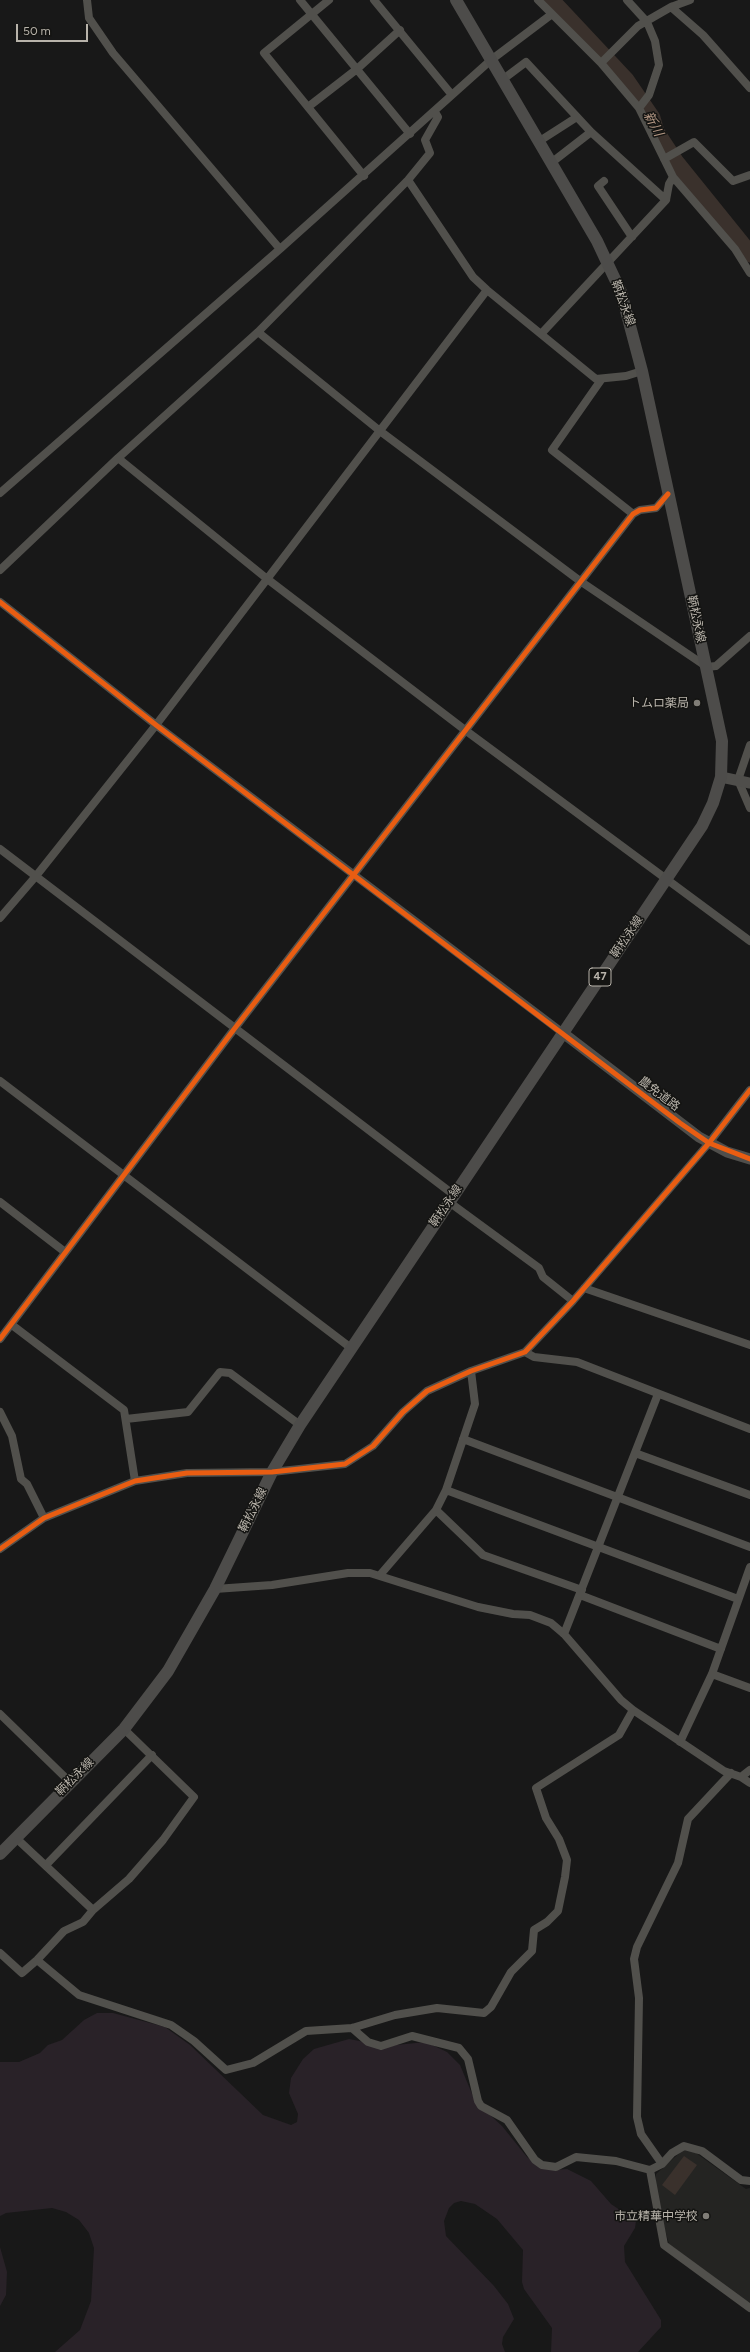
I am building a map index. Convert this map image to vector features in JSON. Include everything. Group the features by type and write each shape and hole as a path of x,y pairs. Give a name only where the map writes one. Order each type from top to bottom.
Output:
{"main road":[{"name":"鞆松永線","path":"0,1854 124,1729 168,1671 214,1588 272,1472 300,1425 702,826 713,803 721,777 722,741 707,667 642,371 621,292 607,263 551,163 456,0"}],"street":[{"path":"87,0 88,18 113,53 280,249"},
{"path":"300,0 410,134"},
{"path":"328,0 264,53 364,176"},
{"path":"374,0 452,95"},
{"path":"538,0 601,63 639,108 673,177 735,249 750,273"},
{"path":"627,0 647,22 655,41 659,65 649,95 639,108"},
{"path":"601,63 610,52 638,26 671,7 689,0"},
{"path":"671,7 703,35 750,88"},
{"path":"0,492 364,176 491,60 552,14"},
{"path":"308,107 357,69 400,30"},
{"path":"502,80 526,62 591,132 666,200"},
{"path":"0,570 118,458 258,332 408,180 430,153 425,140 438,118 435,112"},
{"path":"538,142 577,117"},
{"path":"551,163 591,132"},
{"path":"664,159 694,142 733,181 750,175"},
{"path":"541,334 666,200 669,184 673,177"},
{"path":"408,180 473,277 596,379 601,380 626,376 642,371"},
{"path":"604,181 598,186 632,237"},
{"path":"0,918 36,876 156,725 266,578 487,290"},
{"path":"258,332 380,431 580,582 707,667 716,666 750,636"},
{"path":"601,380 552,450 633,514"},
{"path":"118,458 266,578 465,730 667,878 750,941"},
{"path":"0,1339 235,1028 633,514 640,510 656,508 668,494"},
{"path":"0,602 156,725 563,1033"},
{"path":"750,745 738,780 750,808"},
{"path":"721,777 750,783"},
{"path":"0,849 235,1028 451,1198 539,1268 543,1277 573,1301"},
{"name":"農免道路","path":"563,1033 708,1143 750,1159"},
{"path":"0,1081 351,1348"},
{"path":"0,1549 44,1518 135,1481 187,1473 272,1472 346,1464 373,1446 403,1412 428,1391 471,1371 525,1352 573,1301 708,1143 750,1090"},
{"path":"0,1202 65,1252"},
{"path":"584,1288 750,1345"},
{"path":"12,1325 124,1410 135,1481"},
{"path":"525,1352 534,1357 577,1362 750,1429"},
{"path":"380,1574 436,1510 446,1490 476,1404 471,1371"},
{"path":"126,1419 188,1412 220,1372 230,1373 300,1425"},
{"path":"564,1634 658,1394"},
{"path":"0,1412 12,1436 21,1480 27,1484 44,1518"},
{"path":"463,1439 750,1547"},
{"path":"635,1453 750,1495"},
{"path":"446,1490 738,1599"},
{"path":"436,1510 484,1555 721,1649"},
{"path":"680,1742 712,1674 750,1567"},
{"path":"214,1588 272,1585 348,1573 380,1574 478,1607 513,1614 530,1615 551,1623 564,1634 621,1700 633,1710 680,1742 750,1783"},
{"path":"712,1674 750,1688"},
{"path":"37,1960 79,1995 171,2026 194,2041 226,2070 254,2063 306,2031 352,2028 395,2015 437,2008 484,2013 491,2007 511,1972 532,1951 534,1930 547,1922 558,1911 566,1877 567,1860 559,1839 546,1818 536,1788 619,1735 633,1710"},
{"path":"0,1714 70,1782"},
{"path":"0,1953 22,1973 37,1960 64,1931 83,1922 93,1910 129,1879 163,1840 194,1797 124,1729"},
{"path":"46,1865 152,1755"},
{"path":"741,1777 750,1770"},
{"path":"662,2164 641,2134 637,2117 639,1998 634,1959 637,1947 678,1864 688,1818 731,1773"},
{"path":"16,1838 93,1910"},
{"path":"352,2028 368,2042 382,2046 412,2036 459,2048 468,2059 474,2091 481,2106 507,2120 535,2160 542,2165 556,2167 576,2157 616,2161 650,2170 662,2164 672,2153 684,2146 702,2151 741,2180 750,2181"},
{"path":"650,2170 664,2245 750,2308"}],"shaded area":[{"path":"97,2013 113,2013 165,2027 190,2045 263,2115 291,2125 297,2122 298,2114 289,2093 291,2078 303,2059 314,2049 349,2039 386,2046 426,2042 447,2052 460,2065 475,2101 502,2126 527,2157 539,2165 553,2170 567,2169 591,2181 611,2204 636,2221 635,2228 624,2246 625,2262 661,2320 661,2327 638,2352 551,2352 552,2328 524,2289 522,2282 523,2250 497,2219 475,2204 461,2201 454,2203 449,2208 444,2221 446,2236 494,2286 508,2304 514,2319 503,2337 502,2344 505,2352 55,2352 80,2330 91,2301 94,2248 89,2233 79,2220 66,2212 52,2208 6,2213 0,2216 0,2062 19,2062 40,2053 48,2045 62,2040 84,2020"},
{"name":"市立精華中学校","path":"684,2149 696,2153 746,2189 750,2188 750,2304 669,2244 655,2194 656,2174"},
{"path":"684,2156 697,2165 675,2195 662,2185"},
{"path":"0,2247 7,2272 6,2295 0,2306"}],"waterway":[{"name":"新川","path":"551,0 626,80 652,118 656,132 675,161 750,254"}],"cycle path":[{"path":"0,1339 235,1028 633,514 640,510 656,508 668,494"},
{"path":"0,602 156,725 680,1123 709,1143 750,1159"},
{"path":"0,1549 44,1518 135,1481 187,1473 272,1472 345,1464 373,1446 403,1412 427,1391 471,1371 525,1352 573,1301 709,1143 750,1090"}],"place":[{"name":"トムロ薬局","path":"697,703"},
{"name":"市立精華中学校","path":"706,2216"}]}
